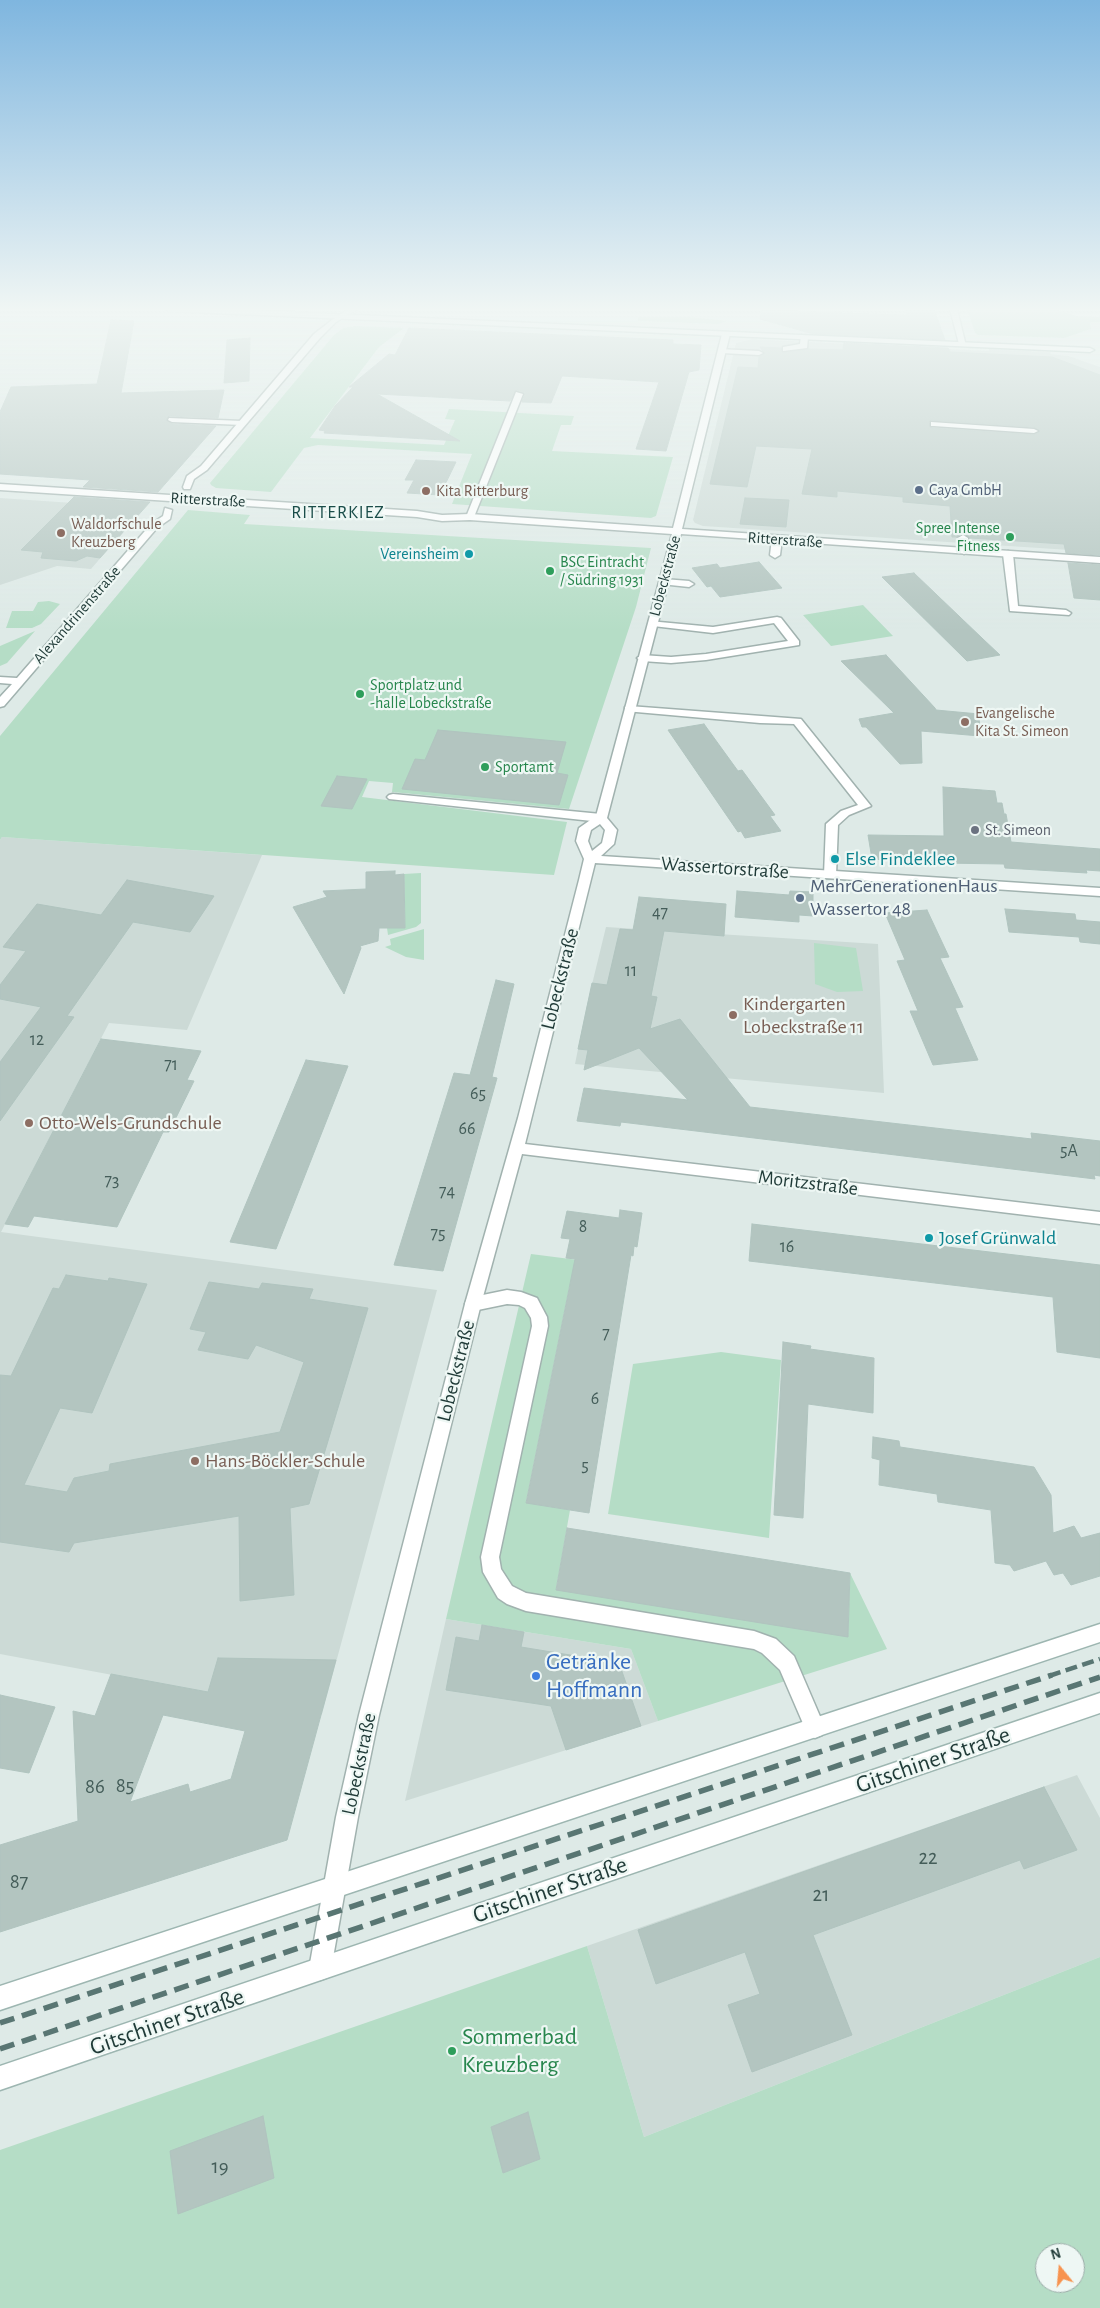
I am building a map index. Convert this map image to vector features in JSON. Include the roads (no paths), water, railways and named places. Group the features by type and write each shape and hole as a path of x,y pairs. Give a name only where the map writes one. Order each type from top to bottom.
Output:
{"street":[{"name":"Alexandrinenstraße","path":"0,704 154,526 166,517 168,510 187,487 197,481 204,468 247,417"},
{"path":"470,518 509,417"},
{"name":"Lobeckstraße","path":"601,818 706,417"},
{"path":"172,420 242,423"},
{"path":"934,424 1034,431"},
{"name":"Ritterstraße","path":"0,487 417,514 442,518 470,518 1100,560"},
{"path":"963,538 964,551"},
{"path":"775,555 776,539"},
{"path":"1008,554 1013,609 1066,613"},
{"path":"664,582 689,584"},
{"path":"642,658 671,660 706,657 795,643 777,620 713,630 653,623"},
{"path":"0,680 20,681"},
{"path":"629,709 760,720 797,720 865,806 845,813 832,824 830,875"},
{"path":"393,797 601,818 611,830 608,844 590,859 582,841 584,831 601,818"},
{"name":"Lobeckstraße","path":"320,1970 334,1886 369,1715 473,1304 516,1148 590,859"},
{"name":"Wassertorstraße","path":"590,859 1100,892"},
{"name":"Moritzstraße","path":"516,1148 1100,1218"},
{"path":"473,1304 507,1297 521,1299 531,1302 539,1317 540,1326 490,1557 492,1572 505,1592 514,1598 526,1602 754,1640 769,1646 787,1663 815,1728"},
{"path":"0,1998 1100,1633"},
{"name":"Gitschiner Straße","path":"0,2078 320,1970 599,1872 1100,1703"}],"railway":[{"path":"1052,1675 1100,1659"},
{"path":"0,2023 1052,1675"},
{"path":"0,2049 1100,1677"}],"place":[{"name":"Caya GmbH‍","path":"919,490"},
{"name":"Kita Ritterburg","path":"426,491"},
{"name":"Waldorfschule Kreuzberg","path":"61,533"},
{"name":"Spree Intense Fitness","path":"1010,537"},
{"name":"Vereinsheim","path":"469,554"},
{"name":"BSC Eintracht / Südring 1931","path":"550,571"},
{"name":"Sportplatz und -halle Lobeckstraße","path":"360,694"},
{"name":"Evangelische Kita St. Simeon","path":"965,722"},
{"name":"Sportamt","path":"485,767"},
{"name":"St. Simeon","path":"975,830"},
{"name":"Else Findeklee","path":"835,859"},
{"name":"MehrGenerationenHaus Wassertor 48","path":"800,898"},
{"name":"Kindergarten Lobeckstraße 11","path":"733,1015"},
{"name":"Otto-Wels-Grundschule","path":"29,1123"},
{"name":"Josef Grünwald","path":"929,1238"},
{"name":"Hans-Böckler-Schule","path":"195,1461"},
{"name":"Getränke Hoffmann","path":"536,1676"},
{"name":"Sommerbad Kreuzberg","path":"452,2051"}],"district":[{"name":"RITTERKIEZ","path":"338,513"}]}
